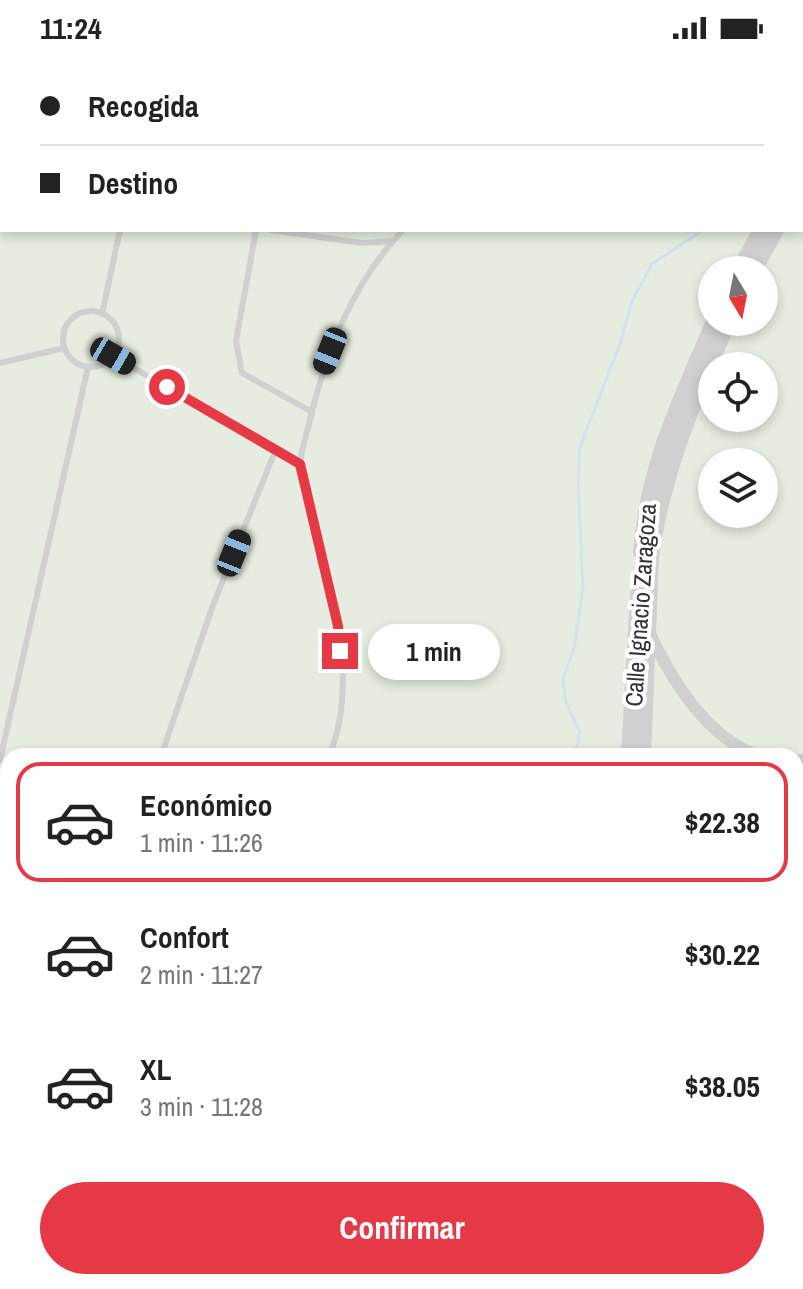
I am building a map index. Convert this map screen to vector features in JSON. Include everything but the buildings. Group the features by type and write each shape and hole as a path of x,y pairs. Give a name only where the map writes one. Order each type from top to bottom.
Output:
{"street":[{"path":"747,256 760,232"},
{"path":"762,256 775,232"},
{"name":"Calle Ignacio Zaragoza","path":"629,748 635,633 648,495 669,428 708,336"},
{"name":"Calle Ignacio Zaragoza","path":"643,748 651,557 661,499 693,402 722,336"},
{"name":"Calle Ignacio Zaragoza","path":"647,628 678,686 718,730 746,748"}],"lane":[{"path":"102,314 120,232"},
{"path":"256,232 236,341 237,359 242,373 312,412"},
{"path":"284,232 362,243 392,241"},
{"path":"332,748 343,706 338,626 300,464 321,372 346,310 401,232"},
{"path":"86,311 102,314 115,325 118,332 119,341 113,356 106,363 88,367 73,361 64,348 64,332 72,319 86,311"},
{"path":"0,363 64,348"},
{"path":"113,356 300,464"},
{"path":"3,748 88,367"},
{"path":"164,748 213,605 276,449"}],"shaded area":[{"path":"0,232 803,232 803,748 0,748"}],"waterway":[{"path":"575,748 580,733 566,702 563,679 574,649 583,588 578,479 580,447 620,344 632,301 652,264 700,232"}],"route":[{"path":"167,387 300,464 338,626 340,651"}]}
